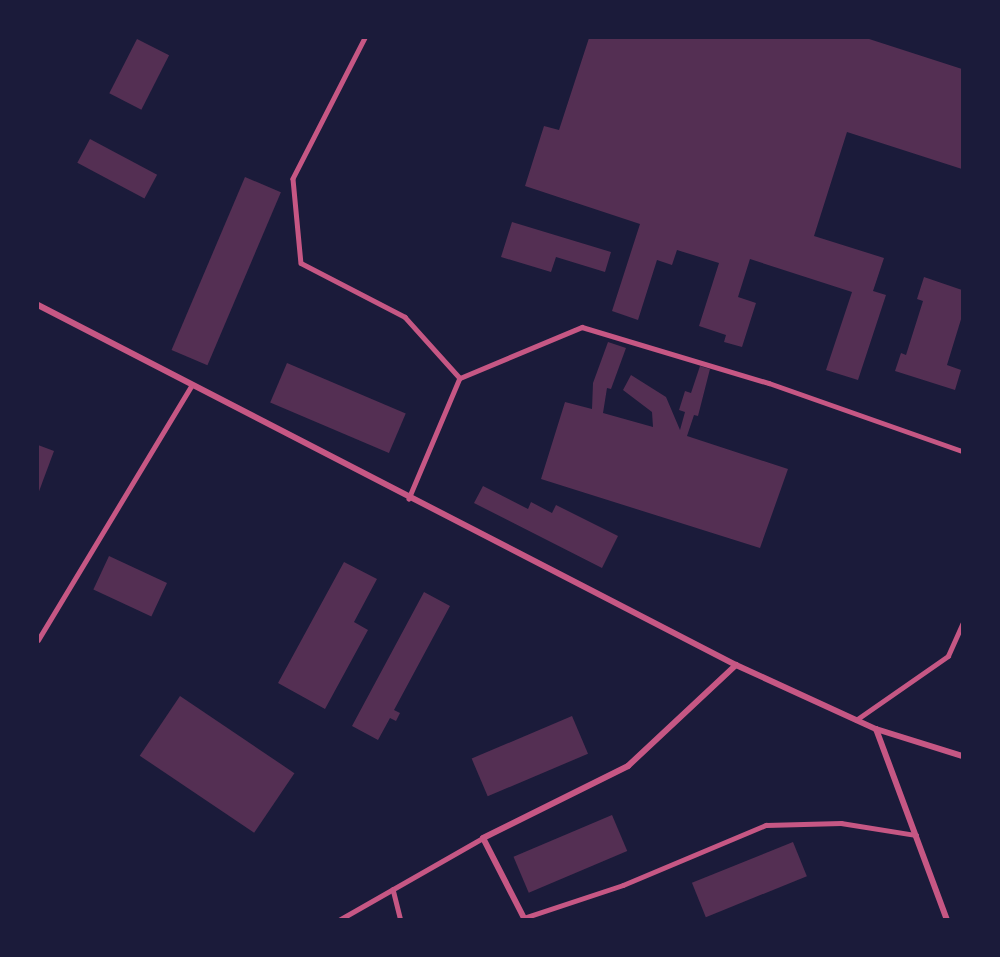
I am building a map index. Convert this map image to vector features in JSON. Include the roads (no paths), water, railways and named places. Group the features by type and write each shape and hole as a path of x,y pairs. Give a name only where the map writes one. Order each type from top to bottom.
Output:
{"street":[{"path":"38,305 191,386 736,665 876,729 963,756"},
{"path":"525,919 483,838 628,766 736,665"},
{"path":"876,729 947,920"}],"lane":[{"path":"364,38 293,179 301,263 405,318 460,378"},
{"path":"409,498 460,378 582,327 769,383 963,451"},
{"path":"38,640 191,386"},
{"path":"856,720 948,656 963,624"},
{"path":"525,919 623,885 766,825 841,823 916,835"},
{"path":"339,920 483,838"},
{"path":"393,889 401,920"}]}
